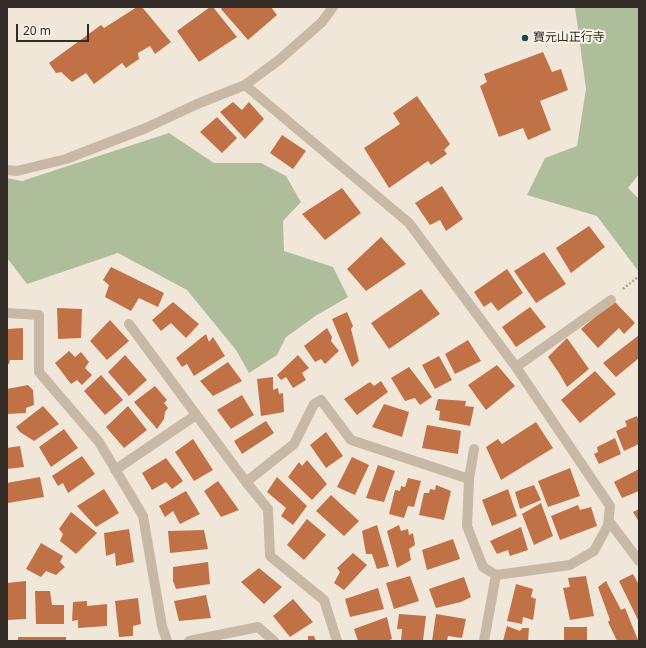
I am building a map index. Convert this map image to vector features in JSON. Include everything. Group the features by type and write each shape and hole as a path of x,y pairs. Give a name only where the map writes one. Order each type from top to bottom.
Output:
{"street":[{"path":"7,170 17,172 66,159 146,128 197,104 245,85 279,60 322,22 334,7"},
{"path":"245,85 409,223 516,367 610,506 608,525 594,551 570,565 496,574 483,567 467,526 470,479 474,449"},
{"path":"516,367 611,300"},
{"path":"7,313 39,315 39,372 98,442 143,516 162,626 167,641"},
{"path":"130,324 196,415 268,509 270,556 324,600 337,641"},
{"path":"246,482 294,444 314,404 321,400 351,440 470,479"},
{"path":"115,470 196,415"},
{"path":"609,521 639,561"},
{"path":"484,641 496,574"},
{"path":"189,641 258,627 274,641"}],"green space":[{"path":"575,7 639,7 639,174 628,188 639,199 639,272 597,216 527,195 545,158 577,146 586,89"},
{"path":"169,133 214,163 261,163 286,176 301,202 283,221 284,251 333,267 348,297 317,315 286,337 277,355 249,373 236,350 187,290 118,253 27,284 7,258 7,178 22,181"}],"building":[{"path":"137,7 142,7 171,42 155,54 150,46 138,53 139,59 126,68 122,63 94,84 86,73 72,82 61,72 56,73 49,63 101,25 104,28"},
{"path":"210,7 213,7 237,37 199,62 177,31"},
{"path":"223,7 271,7 277,15 248,40 221,9"},
{"path":"543,52 552,72 561,69 568,90 540,101 551,130 528,140 523,128 499,137 480,86 487,82 484,74"},
{"path":"417,96 450,144 444,150 447,154 431,165 428,161 389,188 364,148 400,124 393,113"},
{"path":"233,102 242,110 249,102 264,119 245,139 220,112"},
{"path":"217,117 237,138 222,153 200,132"},
{"path":"282,135 306,151 293,169 270,153"},
{"path":"442,186 463,219 446,231 440,220 430,225 415,203"},
{"path":"342,188 361,213 325,240 302,214"},
{"path":"589,226 605,247 571,273 556,248"},
{"path":"381,237 406,264 366,291 347,269"},
{"path":"544,252 566,284 536,303 514,271"},
{"path":"111,267 164,293 158,307 139,298 131,311 105,297 109,285 103,280"},
{"path":"507,269 523,293 498,311 491,302 484,307 474,292"},
{"path":"421,289 440,314 389,349 371,323"},
{"path":"614,301 635,323 624,334 619,328 598,348 581,329"},
{"path":"173,302 199,324 186,338 171,323 161,331 152,320"},
{"path":"530,307 546,327 516,347 502,327"},
{"path":"57,308 82,309 81,338 58,339"},
{"path":"347,312 353,326 351,329 359,361 352,367 332,319"},
{"path":"110,320 129,341 107,360 90,341"},
{"path":"23,328 23,360 10,360 9,364 7,364 7,329"},
{"path":"327,328 332,337 331,341 339,351 325,364 321,359 315,362 304,346"},
{"path":"206,334 209,342 213,337 225,356 194,376 187,364 182,367 176,358"},
{"path":"639,335 639,358 616,377 603,363"},
{"path":"567,338 589,369 567,387 548,357"},
{"path":"468,340 481,361 455,374 445,354"},
{"path":"69,351 75,357 81,352 89,362 85,368 92,375 82,385 77,380 71,384 55,363"},
{"path":"125,355 147,380 129,396 108,372"},
{"path":"298,355 309,368 302,373 306,380 293,388 286,377 281,380 277,375"},
{"path":"439,356 452,380 435,389 422,365"},
{"path":"228,362 242,381 213,396 200,381"},
{"path":"497,365 515,386 486,410 468,385"},
{"path":"409,367 432,397 420,405 415,398 405,401 391,378"},
{"path":"595,371 616,394 580,423 561,400"},
{"path":"101,375 123,400 105,415 84,391"},
{"path":"273,377 273,390 278,388 279,394 283,393 284,412 261,416 257,379"},
{"path":"381,381 388,392 357,415 344,399 370,382 374,386"},
{"path":"28,385 33,390 34,405 26,408 26,413 7,414 7,389"},
{"path":"155,386 167,400 164,403 168,408 165,412 164,419 157,429 134,402"},
{"path":"242,395 254,415 231,429 217,410"},
{"path":"438,399 466,401 465,406 474,407 470,426 439,420 440,411 435,410"},
{"path":"384,404 409,412 402,437 372,427"},
{"path":"43,406 59,424 34,441 20,432 16,427"},
{"path":"128,406 147,430 124,448 106,427"},
{"path":"637,416 639,421 639,444 624,451 616,431 627,426 625,421"},
{"path":"266,421 274,433 242,454 234,441"},
{"path":"536,422 553,448 501,480 486,447 498,439 502,444"},
{"path":"427,425 461,431 458,454 422,448"},
{"path":"64,429 78,448 51,467 39,447"},
{"path":"326,432 343,456 326,468 310,445"},
{"path":"615,438 621,454 599,464 594,454 598,452 597,447"},
{"path":"193,439 213,470 194,481 175,452"},
{"path":"20,446 24,467 7,469 7,448"},
{"path":"82,456 95,474 68,493 63,483 58,486 52,476"},
{"path":"352,457 369,465 355,495 337,487"},
{"path":"166,458 183,481 172,489 166,482 152,490 142,473"},
{"path":"307,460 327,484 312,500 288,477 299,462 302,466"},
{"path":"378,465 395,471 384,502 366,498"},
{"path":"570,468 580,496 548,507 538,481"},
{"path":"639,469 639,491 622,498 614,482"},
{"path":"40,477 44,497 8,503 7,483"},
{"path":"277,477 307,506 293,525 281,516 286,508 267,492"},
{"path":"408,478 421,481 414,507 408,506 404,518 389,514 395,490 400,491 401,486 405,487"},
{"path":"218,481 239,510 221,517 204,491"},
{"path":"436,485 451,491 444,520 419,515 424,493 429,493 430,489 435,490"},
{"path":"534,485 541,500 520,509 515,492"},
{"path":"104,489 119,513 96,527 77,506"},
{"path":"508,489 517,516 492,526 482,500"},
{"path":"186,491 200,514 180,524 173,511 165,517 159,506"},
{"path":"331,495 359,521 344,536 316,511"},
{"path":"541,503 553,536 534,545 522,514"},
{"path":"578,505 580,510 591,507 597,526 560,540 551,516"},
{"path":"639,509 639,522 633,512"},
{"path":"71,512 97,533 76,554 60,541 63,534 59,529"},
{"path":"307,519 326,535 304,560 287,545"},
{"path":"377,525 389,566 377,569 372,554 366,554 362,531"},
{"path":"399,525 401,531 408,529 409,535 413,533 415,545 409,549 411,560 397,568 387,531"},
{"path":"521,527 528,550 510,556 508,550 497,554 490,541"},
{"path":"129,529 134,562 116,566 115,553 106,556 104,533"},
{"path":"204,530 208,549 170,553 168,531"},
{"path":"453,539 460,559 427,570 422,550"},
{"path":"41,543 63,556 60,562 65,567 56,575 46,571 41,577 26,569"},
{"path":"353,553 367,565 344,590 334,583 340,572 337,568"},
{"path":"208,562 210,584 176,589 173,581 173,567"},
{"path":"259,568 282,587 264,604 241,582"},
{"path":"633,574 639,585 639,622 619,581"},
{"path":"410,576 419,601 394,609 386,583"},
{"path":"586,576 594,616 570,620 563,588 570,587 568,578"},
{"path":"464,577 471,597 461,602 436,608 429,589"},
{"path":"26,581 26,619 7,620 7,583"},
{"path":"606,581 621,610 625,608 638,640 637,641 617,641 608,622 610,620 598,587"},
{"path":"516,584 533,589 531,597 536,599 533,620 523,617 522,624 507,621"},
{"path":"378,588 384,609 350,617 345,599"},
{"path":"35,591 50,591 52,605 64,605 64,624 36,624"},
{"path":"206,595 211,618 179,621 174,601"},
{"path":"138,598 141,624 133,626 133,636 119,637 115,601"},
{"path":"293,599 313,622 290,637 273,616"},
{"path":"87,601 87,606 107,604 107,626 78,628 78,620 72,621 73,602"},
{"path":"399,614 426,616 423,641 401,641 402,629 397,629"},
{"path":"436,614 466,619 462,638 448,636 447,641 432,641"},
{"path":"387,617 392,639 387,641 358,641 354,629"},
{"path":"507,626 520,631 522,628 529,628 528,641 503,641"},
{"path":"564,627 587,627 587,641 564,641"},
{"path":"308,636 314,636 316,641 308,641"},
{"path":"18,637 66,637 66,641 18,641"}],"place":[{"name":"寶元山正行寺","path":"525,38"}]}
